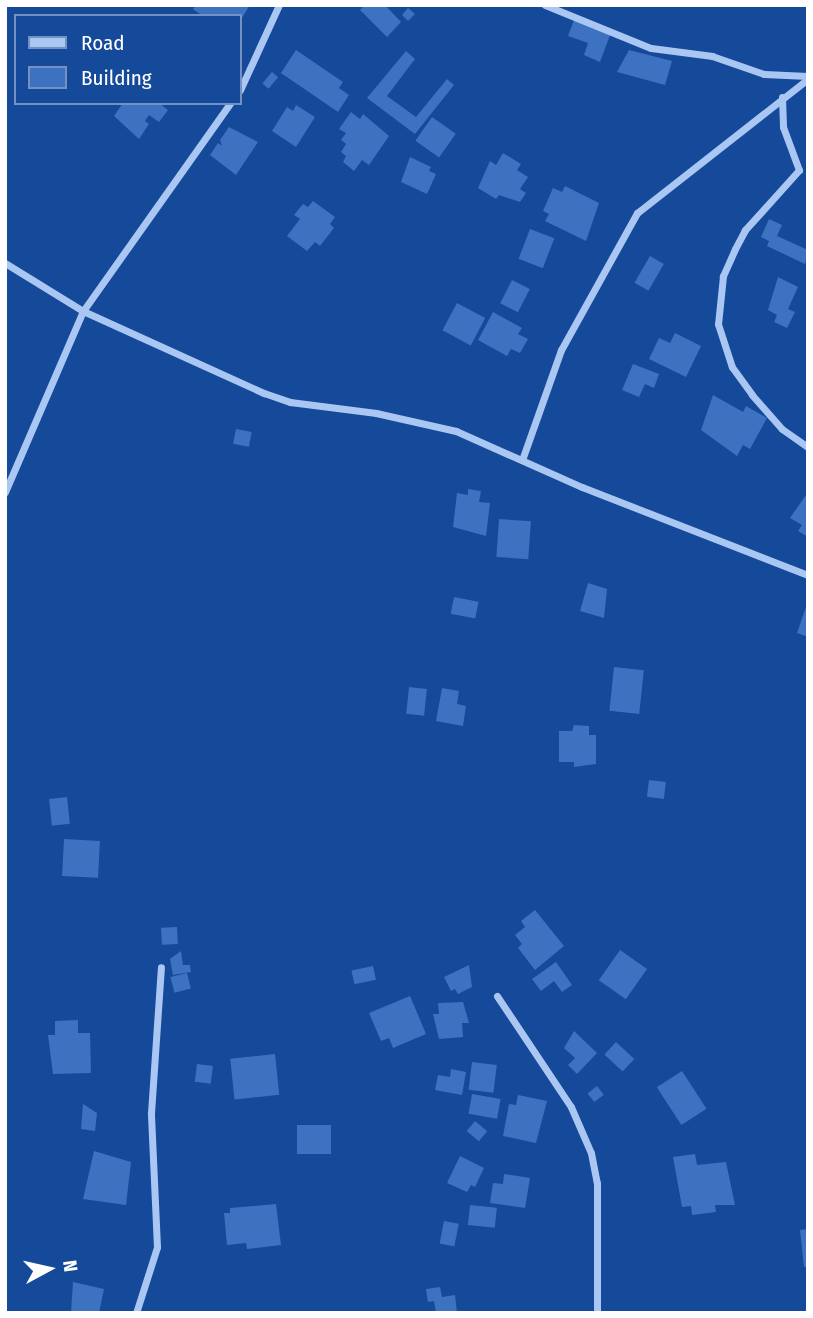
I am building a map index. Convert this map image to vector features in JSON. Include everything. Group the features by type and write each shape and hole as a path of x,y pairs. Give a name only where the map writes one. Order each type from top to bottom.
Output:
{"street":[{"path":"242,86 279,5"},
{"path":"545,5 651,48 712,56 764,74 808,77"},
{"path":"522,460 561,349 637,213 808,77"},
{"path":"782,97 783,127 799,170 745,230 723,276 719,324 729,360 752,395 782,429 808,447"},
{"path":"5,492 83,311 229,105"},
{"path":"5,263 83,311 290,402 421,422 456,431 808,575"},
{"path":"136,1313 157,1247 151,1114 161,967"},
{"path":"497,996 571,1107 591,1153 597,1183 597,1313"}],"building":[{"path":"196,5 250,5 242,18 242,14 200,14 193,9"},
{"path":"364,5 385,5 401,22 387,37 360,10"},
{"path":"408,8 415,14 408,21 402,15"},
{"path":"574,20 610,35 600,62 584,55 588,43 568,36"},
{"path":"296,50 343,82 339,88 349,95 338,112 281,73"},
{"path":"629,50 672,61 665,85 617,72"},
{"path":"406,51 415,59 387,96 416,117 447,79 454,85 415,134 367,98"},
{"path":"272,72 278,77 268,89 262,83"},
{"path":"122,105 162,105 168,110 159,122 149,115 145,121 149,124 139,139 114,116"},
{"path":"296,105 315,117 296,147 272,131 287,107 293,111"},
{"path":"351,112 360,119 363,114 389,136 369,165 362,160 354,171 343,162 346,156 341,152 346,144 341,140 346,133 339,129"},
{"path":"432,117 456,134 439,157 415,141"},
{"path":"229,127 258,142 236,175 210,155 218,143 222,146 220,140"},
{"path":"503,153 521,164 517,170 528,177 520,189 526,193 520,202 499,195 496,199 478,188 490,161 496,165"},
{"path":"410,157 431,167 429,171 436,174 427,194 401,182"},
{"path":"565,186 599,203 586,241 545,221 549,214 543,211 553,188 562,192"},
{"path":"313,201 335,217 330,224 334,228 320,246 315,242 307,251 287,236 300,219 294,215 303,204 308,207"},
{"path":"769,219 782,225 777,236 808,250 805,264 767,246 769,241 761,237"},
{"path":"530,229 554,238 543,268 519,259"},
{"path":"650,256 664,264 648,291 634,283"},
{"path":"778,277 798,287 788,309 795,312 787,328 774,322 777,315 768,310"},
{"path":"512,280 530,289 518,312 500,303"},
{"path":"457,303 485,318 471,345 442,330"},
{"path":"493,312 522,328 518,334 528,339 520,353 511,349 507,356 478,340"},
{"path":"675,333 701,346 686,377 649,359 659,338 670,343"},
{"path":"633,364 659,374 654,388 645,384 639,397 622,390"},
{"path":"713,395 743,412 746,406 767,418 750,449 743,445 737,456 701,430"},
{"path":"236,429 252,432 249,447 233,444"},
{"path":"468,489 481,491 479,502 490,503 486,536 453,527 457,493 468,495"},
{"path":"808,492 808,537 798,531 802,525 790,518"},
{"path":"499,519 531,521 528,559 496,557"},
{"path":"588,583 607,589 604,618 580,611"},
{"path":"454,597 479,602 475,618 451,614"},
{"path":"808,604 808,637 797,633"},
{"path":"614,667 644,670 639,714 609,711"},
{"path":"409,687 427,689 424,716 406,714"},
{"path":"442,688 459,691 457,704 466,706 463,726 436,721"},
{"path":"574,725 589,726 589,735 596,735 596,764 574,767 574,762 559,762 559,731 572,731"},
{"path":"649,780 666,782 664,799 647,797"},
{"path":"67,797 70,824 52,826 49,799"},
{"path":"64,839 100,841 98,878 62,876"},
{"path":"535,910 564,946 535,970 518,948 522,944 515,935 525,927 521,921"},
{"path":"177,927 178,944 162,945 161,928"},
{"path":"620,950 647,969 626,999 599,980"},
{"path":"181,951 183,965 190,965 191,972 173,975 170,959"},
{"path":"556,962 572,985 562,992 554,981 541,991 532,979"},
{"path":"469,965 472,987 458,994 455,989 451,991 444,977"},
{"path":"373,966 376,980 354,984 351,971"},
{"path":"187,973 191,989 174,993 171,977"},
{"path":"410,996 426,1034 393,1048 389,1038 381,1041 369,1013"},
{"path":"463,1002 469,1023 462,1023 463,1037 439,1039 433,1014 439,1014 438,1003"},
{"path":"78,1020 78,1033 90,1033 91,1073 53,1074 48,1035 55,1035 55,1021"},
{"path":"574,1031 597,1053 577,1074 568,1065 575,1058 564,1048"},
{"path":"616,1042 634,1059 623,1071 604,1054"},
{"path":"275,1054 279,1095 235,1099 230,1059"},
{"path":"472,1062 497,1065 493,1093 469,1090"},
{"path":"197,1064 213,1066 211,1084 195,1082"},
{"path":"451,1069 466,1072 462,1095 435,1090 438,1075 450,1077"},
{"path":"682,1071 707,1109 681,1125 657,1087"},
{"path":"597,1086 604,1095 594,1102 588,1093"},
{"path":"472,1094 501,1099 497,1119 469,1114"},
{"path":"518,1095 547,1101 536,1143 503,1136 509,1104 516,1105"},
{"path":"83,1104 97,1113 95,1131 81,1129"},
{"path":"475,1121 487,1131 479,1141 467,1131"},
{"path":"297,1125 331,1125 331,1154 297,1154"},
{"path":"94,1151 131,1162 126,1205 83,1199"},
{"path":"695,1154 697,1165 726,1162 735,1205 715,1205 716,1212 692,1215 691,1206 682,1207 673,1157"},
{"path":"460,1156 484,1168 475,1187 471,1185 467,1192 447,1183"},
{"path":"504,1174 530,1178 525,1208 490,1203 493,1183 503,1184"},
{"path":"276,1204 281,1245 247,1249 246,1243 227,1245 224,1213 230,1213 230,1208"},
{"path":"470,1205 497,1208 495,1228 468,1225"},
{"path":"444,1221 459,1224 454,1246 440,1244"},
{"path":"808,1229 808,1267 804,1267 800,1230"},
{"path":"73,1282 104,1289 99,1313 71,1313"},
{"path":"440,1287 442,1297 455,1295 457,1313 436,1313 434,1301 428,1302 426,1289"}]}
